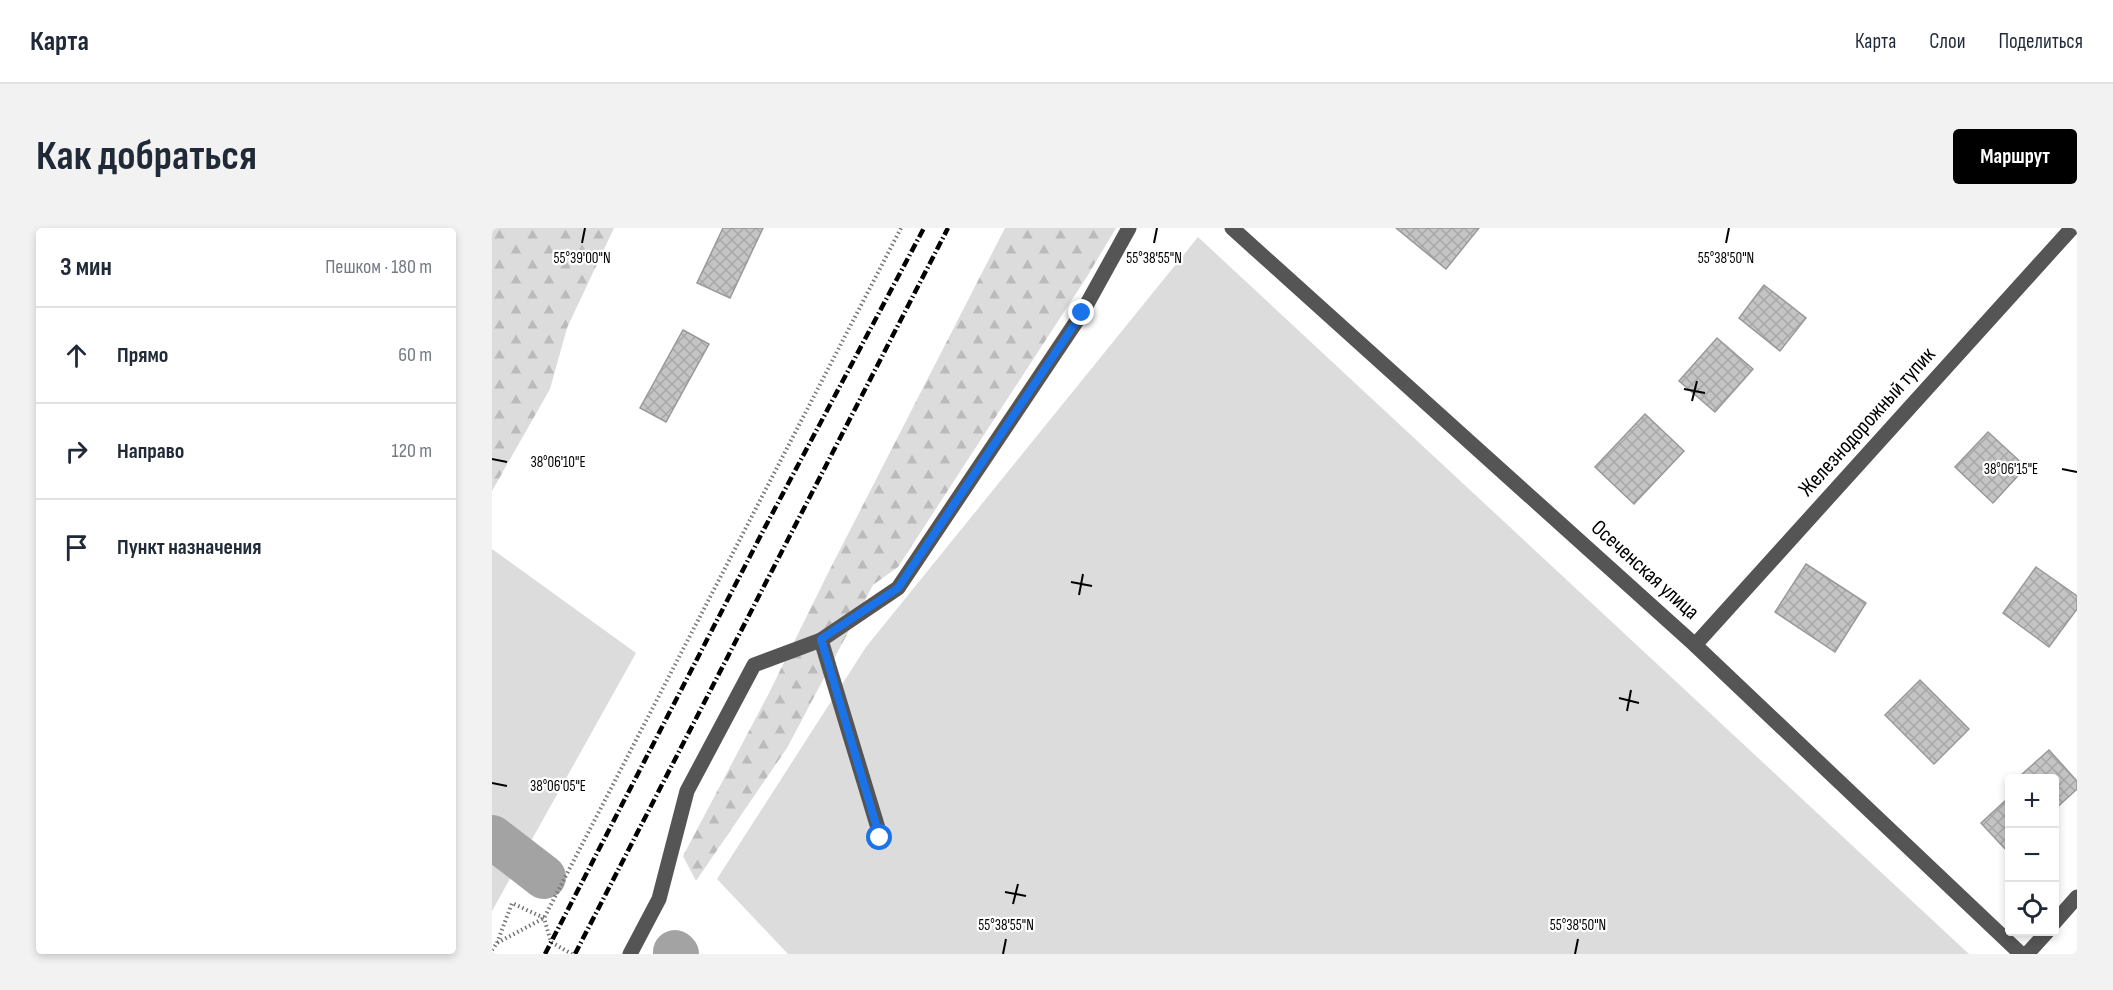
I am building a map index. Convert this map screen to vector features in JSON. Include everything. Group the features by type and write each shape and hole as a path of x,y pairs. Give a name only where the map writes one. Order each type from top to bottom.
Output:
{"street":[{"path":"630,954 659,899 687,791 754,665 821,639 898,588 1082,313 1129,228"},
{"name":"Осеченская улица","path":"1232,228 1695,645 2021,954"},
{"name":"Железнодорожный тупик","path":"1695,645 2072,228"},
{"path":"821,639 880,838"},
{"path":"2059,918 2077,897"},
{"path":"2027,954 2043,936"}],"path":[{"path":"497,943 544,918 901,228"},
{"path":"492,950 497,943 512,903 544,918 551,942 572,954"}],"green space":[{"path":"492,228 614,228 567,328 550,389 492,491"},
{"path":"1005,228 1116,228 1088,275 898,567 873,585 787,748 696,881 683,856 768,695"},
{"path":"1198,237 1969,954 788,954 717,879 866,647"},
{"path":"492,549 636,653 492,911"}],"building":[{"path":"723,228 763,228 730,298 697,283"},
{"path":"1396,228 1479,228 1446,269"},
{"path":"1764,285 1806,318 1780,351 1739,318"},
{"path":"683,330 709,344 666,422 640,408"},
{"path":"1717,338 1753,369 1715,412 1679,381"},
{"path":"1645,414 1684,451 1634,504 1595,467"},
{"path":"1988,432 2026,467 1993,503 1955,467"},
{"path":"1806,564 1866,603 1835,652 1775,612"},
{"path":"2036,567 2077,596 2077,609 2049,647 2003,613"},
{"path":"1920,680 1969,729 1934,764 1885,715"},
{"path":"2049,750 2077,781 2077,789 2059,805 2059,774 2022,774"},
{"path":"2005,801 2005,849 1981,823"}],"waterway":[{"path":"492,837 544,877"}],"railway":[{"path":"545,954 763,531 924,228"},
{"path":"575,954 948,228"}],"route":[{"path":"880,838 821,639 898,588 1082,313"}]}
